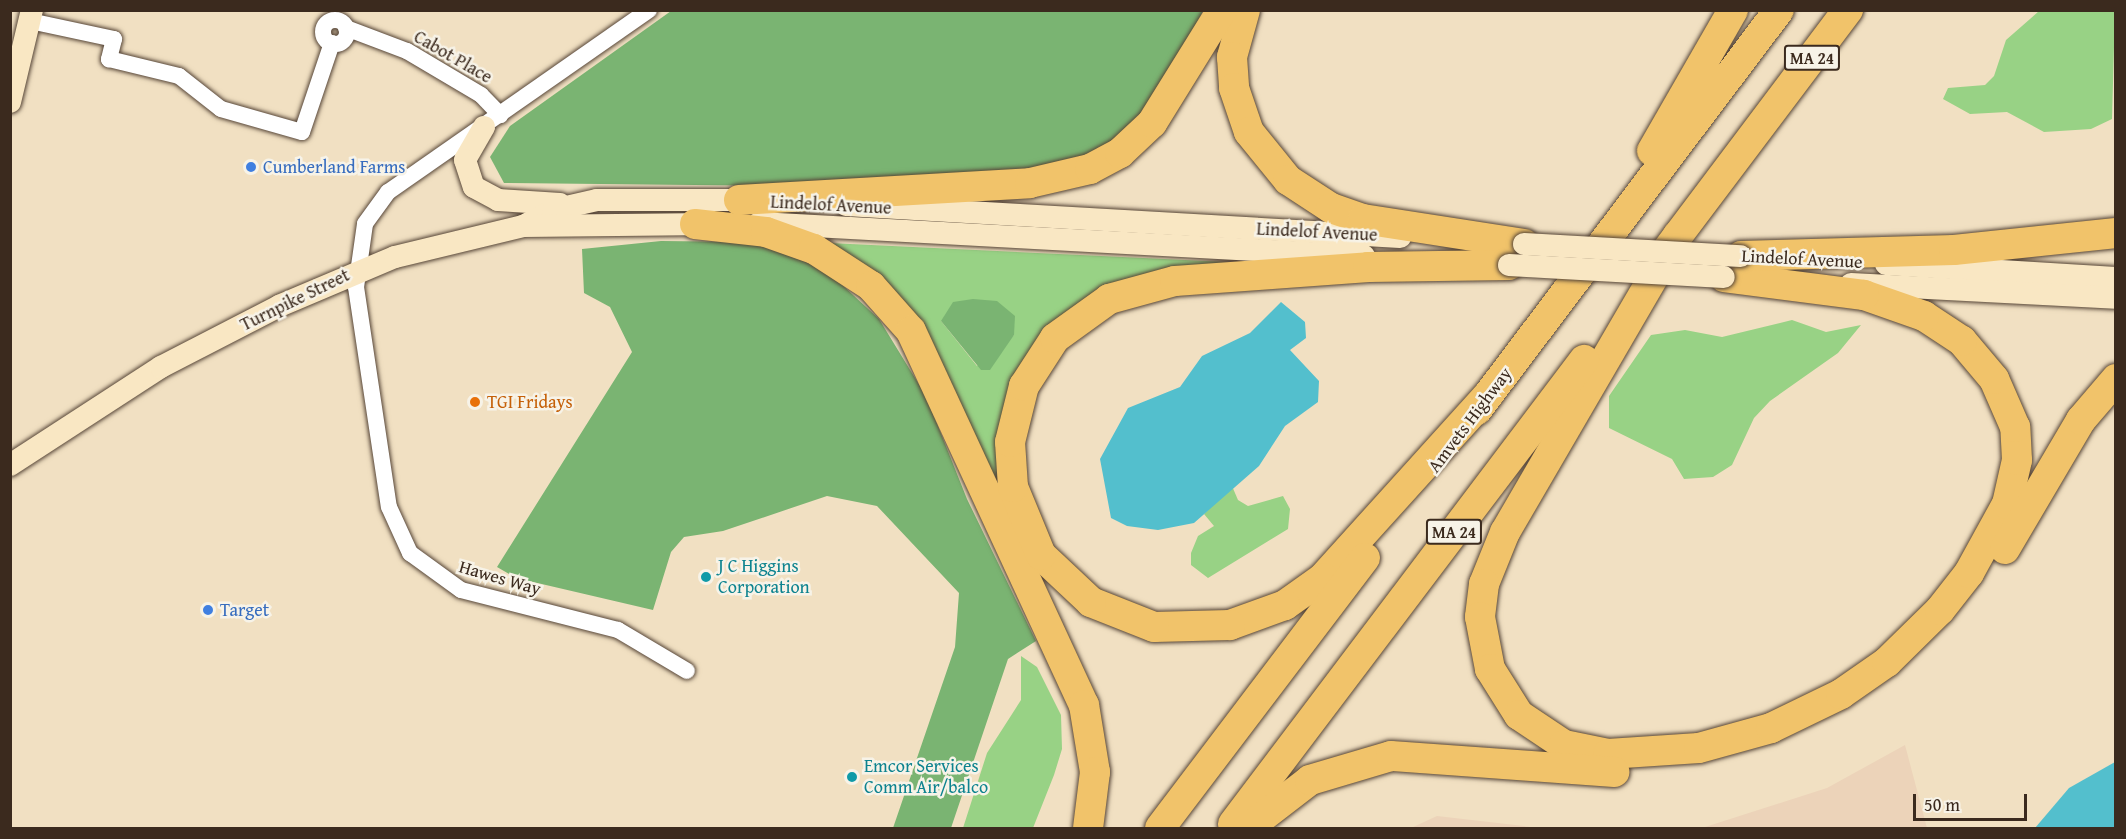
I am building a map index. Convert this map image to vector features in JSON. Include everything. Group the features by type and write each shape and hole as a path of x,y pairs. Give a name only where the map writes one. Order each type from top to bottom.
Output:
{"highway":[{"path":"739,200 1030,183 1090,169 1120,153 1152,123 1222,10"},
{"path":"1245,10 1233,57 1239,111 1262,152 1288,180 1331,207 1363,219 1516,255"},
{"path":"1572,285 1733,10"},
{"name":"Amvets Highway","path":"1160,828 1779,10"},
{"name":"MA 24","path":"1230,828 1848,10"},
{"path":"1775,106 1857,10"},
{"path":"695,224 766,232 820,252 871,286 911,331 1084,705 1095,772 1088,828"},
{"path":"1733,266 1954,250 2115,233"},
{"path":"1678,235 1505,532 1484,584 1480,617 1490,669 1519,714 1564,745 1618,754 1699,748 1771,728 1841,694 1887,662 1940,610 1969,573 2007,504 2017,460 2012,417 1994,379 1962,341 1924,316 1864,295 1733,266"},
{"path":"1489,394 1323,578 1286,605 1230,625 1154,627 1090,602 1041,555 1013,487 1010,442 1024,386 1055,338 1109,299 1175,281 1516,255"},
{"path":"1248,828 1310,780 1391,756 1640,772 1735,758 1808,732 1875,693 1953,622 1984,584 2081,420 2115,380"}],"main road":[{"path":"10,102 31,16"},
{"path":"492,121 465,160 469,181 480,191 526,204 597,200"},
{"name":"Lindelof Avenue","path":"523,226 553,210 597,200 739,200 1516,255"},
{"name":"Lindelof Avenue","path":"357,271 416,250 523,226 695,224 805,225 1733,266 2115,278"},
{"name":"Lindelof Avenue","path":"1733,266 2115,298"},
{"name":"Turnpike Street","path":"11,464 161,367 357,271"}],"street":[{"name":"Turnpike Street","path":"357,271 365,224 381,199 650,10"},
{"name":"Cabot Place","path":"31,16 114,39 109,59 179,76 221,109 302,132 332,43 343,41 346,28 406,51 481,94 492,121"},
{"name":"Hawes Way","path":"357,271 389,507 410,553 461,590 618,630 687,671"}],"shaded area":[{"path":"1905,745 1927,828 1702,828 1827,788"},
{"path":"1437,816 1540,828 1411,828"}],"green space":[{"path":"671,11 1203,11 1155,101 1135,127 1079,162 1029,172 789,186 504,183 490,157 510,126"},
{"path":"2039,11 2115,11 2112,119 2091,129 2044,132 2007,112 1970,114 1943,99 1948,88 1985,85 1994,76 2006,40"},
{"path":"661,241 752,242 825,269 879,319 926,396 967,499 1036,641 1008,659 951,828 893,828 955,647 959,593 877,506 827,496 723,531 684,537 671,552 653,610 516,578 497,567 632,352 610,307 584,293 582,249"},
{"path":"829,243 1248,263 1056,321 1006,497 872,270","holes":["941,321 1014,335 977,366"]},
{"path":"973,299 997,301 1015,316 1014,335 990,370 981,370 941,321 953,302"},
{"path":"1792,320 1826,332 1861,325 1838,353 1770,401 1754,418 1732,465 1713,477 1684,479 1672,459 1609,428 1609,396 1651,335 1685,330 1722,337"},
{"path":"1232,486 1238,500 1248,506 1283,496 1290,509 1288,529 1208,578 1191,565 1191,553 1198,536 1214,526 1204,514"},
{"path":"1021,656 1037,667 1061,715 1062,749 1054,775 1033,828 963,828 987,753 1021,700"}],"water":[{"path":"1281,302 1305,322 1306,338 1290,350 1319,381 1318,402 1285,426 1259,466 1194,523 1158,530 1127,526 1111,518 1100,459 1128,408 1180,387 1202,356 1250,333"},
{"path":"2115,762 2115,828 2035,828 2069,788"}],"place":[{"name":"Cumberland Farms","path":"251,167"},
{"name":"TGI Fridays","path":"475,402"},
{"name":"J C Higgins Corporation","path":"706,577"},
{"name":"Target","path":"208,610"},
{"name":"Emcor Services Comm Air/balco","path":"852,777"}]}
